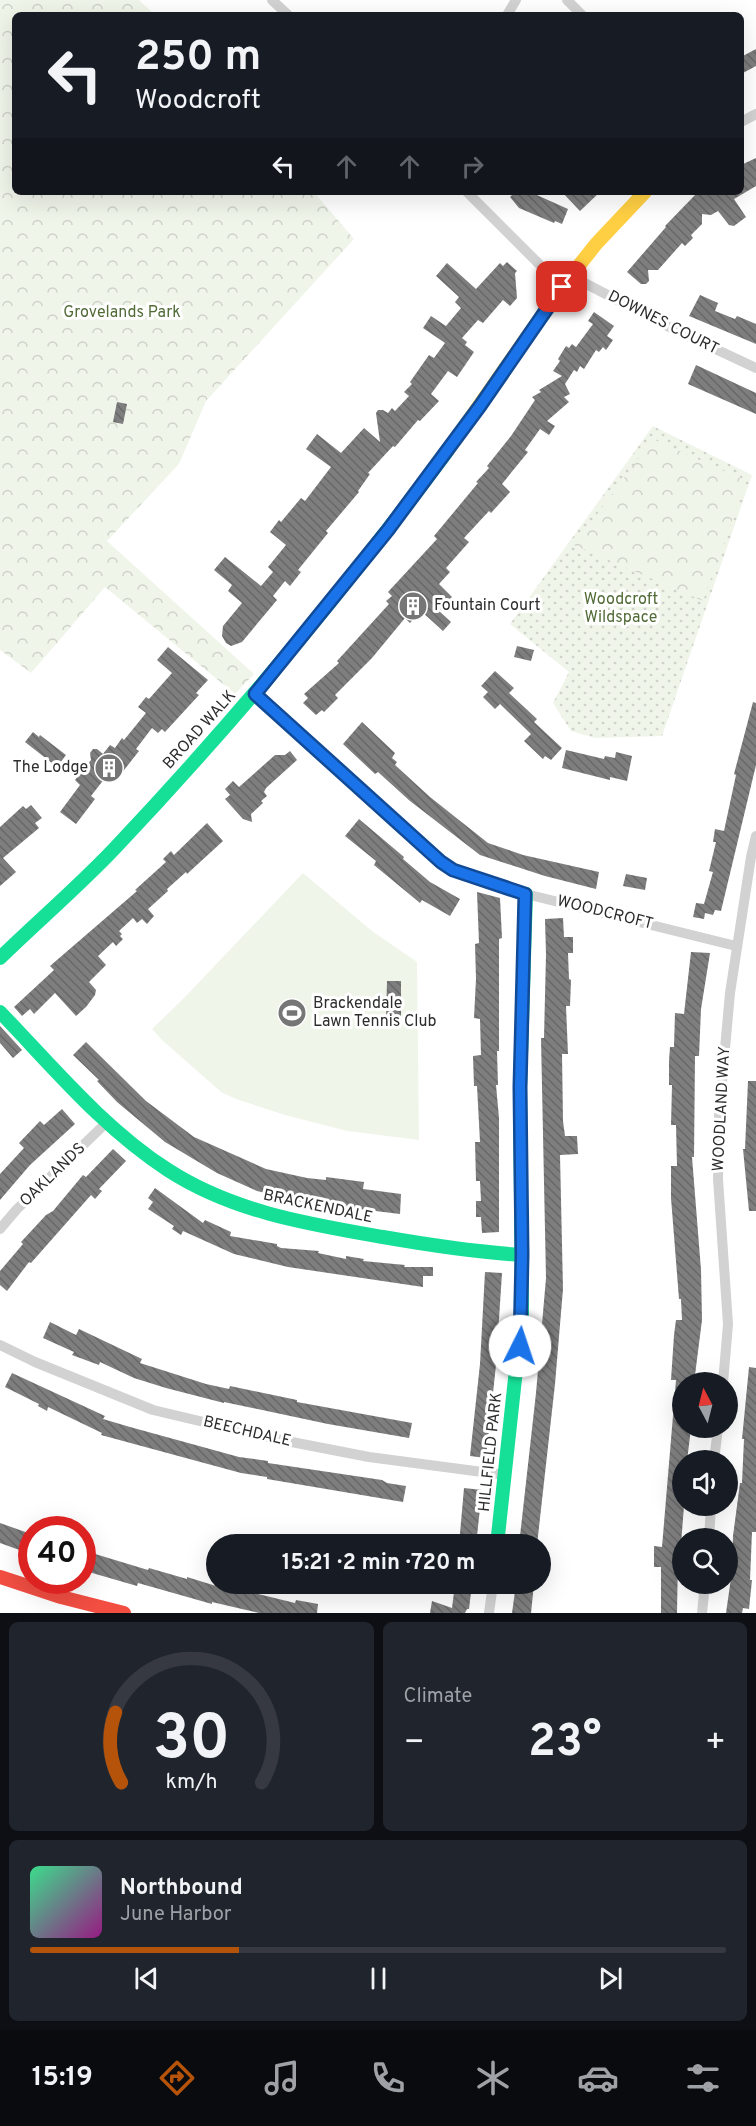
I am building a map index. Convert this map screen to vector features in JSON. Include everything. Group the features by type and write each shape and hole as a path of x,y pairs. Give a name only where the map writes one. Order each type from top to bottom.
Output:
{"street":[{"path":"272,0 285,12"},
{"path":"567,0 579,12"},
{"name":"DOWNES COURT","path":"470,195 566,281 756,368"},
{"name":"BROAD WALK","path":"0,958 114,849 255,694 388,530 480,406 566,281 596,243 642,195"},
{"name":"WOODCROFT","path":"255,694 441,862 453,870 525,894 736,946"},
{"name":"WOODLAND WAY","path":"724,1372 728,1324 717,1179 719,1115 736,946 756,836"},
{"name":"HILLFIELD PARK","path":"498,1534 520,1346 522,1255 520,1087 525,894"},
{"name":"BRACKENDALE","path":"0,1012 106,1123 159,1164 198,1188 236,1205 274,1218 407,1241 522,1255"},
{"name":"OAKLANDS","path":"0,1229 17,1209 106,1123"},
{"name":"BEECHDALE","path":"0,1345 35,1362 153,1410 271,1438 369,1457 506,1475"},
{"path":"0,1577 61,1597 124,1613"},
{"path":"489,1613 492,1594"},
{"path":"702,1613 704,1594"}],"green space":[{"name":"Grovelands Park","path":"0,0 139,0 152,12 12,12 12,195 317,195 354,239 206,401 179,464 107,541 254,674 235,694 105,587 31,673 0,650"},
{"name":"Woodcroft Wildspace","path":"653,426 752,475 662,736 595,738 571,731 553,703 569,672 510,624"},
{"path":"653,439 746,481 703,601 574,545"},
{"name":"Brackendale Lawn Tennis Club","path":"303,873 372,931 417,962 419,1140 347,1131 285,1115 236,1099 221,1092 152,1029"}],"building":[{"path":"756,49 756,66 744,72 744,55"},
{"path":"756,158 756,186 744,193 744,164"},
{"path":"512,195 537,195 568,209 562,224 555,221 554,223 519,208 510,197"},
{"path":"565,195 597,195 580,211"},
{"path":"695,195 741,195 734,199 746,217 734,226 729,225 718,211 711,215 702,214 702,224 691,235 693,238 685,246 682,243 658,270 648,270 649,281 641,284 627,272 665,226"},
{"path":"507,262 517,271 515,273 517,298 510,306 503,300 483,323 478,320 462,338 467,342 465,345 474,352 457,377 448,371 431,394 439,401 368,473 370,474 359,492 326,531 328,533 298,570 301,572 290,586 285,581 273,596 277,600 242,642 231,646 226,643 222,636 223,626 242,603 228,591 232,585 214,570 225,557 261,586 273,572 268,567 286,545 270,532 301,498 305,501 331,467 306,449 317,434 341,453 364,428 380,442 376,413 378,410 383,410 388,413 392,408 395,411 409,396 404,392 412,384 410,382 429,355 434,358 445,343 423,328 431,316 446,326 461,308 455,302 459,297 436,276 447,263 476,289 500,263 503,266"},
{"path":"700,295 718,303 715,311 735,319 737,316 756,324 756,344 689,316"},
{"path":"594,312 614,326 607,336 613,340 606,350 603,347 599,352 596,350 584,369 580,366 577,372 574,370 565,384 570,394 564,397 569,402 547,421 555,426 549,435 540,429 525,450 528,452 502,484 510,492 464,538 469,542 446,568 450,572 439,584 452,597 439,611 451,622 443,631 421,611 410,623 405,618 372,658 335,695 338,698 324,712 322,710 316,715 303,703 308,698 304,694 339,663 337,661 389,604 386,601 392,596 388,592 437,539 434,536 478,483 476,482 489,468 487,466 511,436 535,400 532,397 562,376 553,371 560,361 558,359 566,346 569,348 572,344 576,347 593,324 588,321"},
{"path":"696,365 756,393 756,414 688,384"},
{"path":"117,402 127,404 123,424 113,422"},
{"path":"517,646 534,650 531,661 514,657"},
{"path":"168,647 208,680 196,693 199,695 165,732 162,729 158,733 152,728 136,749 139,751 117,779 112,775 108,780 105,778 91,796 95,799 76,824 60,812 80,785 75,780 91,760 90,753 93,749 103,754 110,745 115,748 146,713 138,707 146,697 149,699 172,673 157,660"},
{"path":"495,671 514,688 509,693 537,719 534,722 562,748 551,760 545,756 543,759 524,741 531,734 500,704 495,709 483,697 488,692 481,686"},
{"path":"753,702 756,703 756,765 721,911 715,910 713,915 705,913 704,919 693,917 696,903 704,904 713,872 709,871 716,842 713,842 715,829 724,831 736,775 734,774"},
{"path":"362,722 395,753 392,758 397,762 395,765 430,797 488,843 523,855 599,872 596,889 545,876 480,855 410,801 378,772 375,774 343,744"},
{"path":"33,732 66,755 57,767 25,742"},
{"path":"566,750 604,759 605,756 615,758 616,752 632,756 627,781 610,777 610,780 562,768"},
{"path":"290,751 297,760 266,788 264,792 267,796 261,801 263,803 251,814 252,822 243,819 225,799 230,795 225,789 233,781 239,787 275,755 285,755"},
{"path":"31,805 42,818 35,823 39,828 3,858 16,872 0,886 0,827 23,806 26,809"},
{"path":"359,819 430,882 460,899 450,916 422,900 420,903 374,865 376,861 345,836"},
{"path":"207,823 223,841 167,889 168,891 148,909 154,916 147,924 142,919 137,923 133,918 119,931 123,939 116,946 113,942 98,956 106,965 89,982 96,990 86,1007 76,1016 55,993 34,1014 30,1009 22,1016 14,1007 54,970 50,966 137,891 135,890 166,862 163,859 171,851 174,855"},
{"path":"626,874 647,878 645,890 623,886"},
{"path":"477,892 500,898 502,938 499,939 499,1051 497,1051 498,1085 496,1085 499,1118 499,1232 482,1233 481,1217 476,1217 476,1201 481,1201 480,1181 476,1181 475,1142 480,1142 473,1056 481,1055 480,1019 474,1018 475,944 479,943"},
{"path":"563,918 564,937 573,937 573,953 568,953 569,979 571,980 570,1006 566,1006 568,1054 562,1054 563,1121 565,1136 577,1136 578,1154 560,1155 563,1289 538,1534 520,1534 546,1278 541,1038 544,1038 545,919"},
{"path":"691,952 710,953 701,1009 699,1056 695,1056 694,1157 692,1157 701,1270 702,1320 695,1372 672,1372 671,1380 676,1320 682,1320 671,1198 671,1166 677,1166 676,1125 671,1125 672,1085 669,1085 669,1061 670,1047 674,1047 675,1013 684,1014"},
{"path":"387,981 401,981 401,1017 386,1017"},
{"path":"0,1026 22,1050 13,1058 0,1043"},
{"path":"86,1042 146,1101 194,1137 266,1169 307,1178 326,1180 326,1177 364,1182 363,1189 401,1194 400,1214 302,1202 257,1191 217,1173 165,1142 117,1102 97,1081 99,1080 73,1055"},
{"path":"748,1081 756,1081 756,1211 749,1211 743,1149 745,1149"},
{"path":"62,1109 75,1124 30,1165 0,1200 0,1174 24,1148 19,1143 40,1121 44,1125"},
{"path":"113,1149 126,1161 99,1189 102,1191 95,1199 91,1195 31,1263 29,1262 7,1291 0,1285 0,1271 23,1244 21,1242 46,1215 53,1211 83,1175 86,1177"},
{"path":"155,1188 203,1223 205,1220 231,1232 230,1236 277,1244 281,1248 319,1251 318,1253 346,1259 346,1256 364,1259 363,1261 405,1265 404,1267 433,1267 433,1276 423,1276 423,1287 288,1267 234,1254 183,1231 181,1235 172,1229 174,1226 148,1209 153,1202 148,1198"},
{"path":"485,1272 502,1273 496,1365 486,1458 470,1456 480,1364"},
{"path":"50,1322 76,1335 79,1329 142,1359 140,1363 206,1384 229,1389 230,1386 297,1400 297,1402 412,1423 409,1438 224,1403 134,1378 100,1362 99,1365 72,1355 74,1352 43,1338"},
{"path":"749,1367 756,1368 756,1532 752,1532 750,1580 752,1580 749,1609 743,1608 742,1613 726,1613 729,1594 738,1594 738,1528 734,1528 736,1516 738,1516 740,1483 742,1483 744,1439 742,1439"},
{"path":"12,1373 105,1416 103,1419 130,1427 239,1457 382,1480 406,1486 403,1502 267,1479 267,1477 241,1473 101,1435 102,1433 48,1407 47,1411 38,1406 39,1404 5,1387"},
{"path":"672,1428 672,1438 690,1438 688,1450 672,1450 672,1516 683,1516 682,1528 672,1528 672,1594 677,1594 677,1613 661,1613 661,1567 654,1567 654,1546 662,1547"},
{"path":"464,1488 482,1490 477,1534 460,1534"},
{"path":"0,1523 18,1529 18,1549 0,1543"},
{"path":"96,1554 148,1570 149,1568 206,1583 206,1594 258,1594 295,1603 296,1600 318,1604 317,1613 259,1613 212,1602 212,1604 138,1583 137,1586 96,1574"},
{"path":"454,1594 471,1594 469,1609 465,1613 430,1613 432,1601 452,1608"},
{"path":"515,1594 533,1594 531,1613 512,1613"}],"traffic: fast":[{"path":"0,958 101,862 203,752 329,604 448,450"},
{"path":"498,1534 522,1314 520,1087 526,894"},
{"path":"0,1012 80,1096 122,1135 168,1170 218,1196 272,1214 327,1227 435,1245 522,1255"}],"traffic: slow":[{"path":"448,450 562,287 596,244 642,195"}],"traffic: jam":[{"path":"0,1577 61,1597 124,1613"}],"place":[{"name":"Fountain Court","path":"413,606"},
{"name":"The Lodge","path":"109,768"},
{"name":"Brackendale Lawn Tennis Club","path":"292,1013"}],"route":[{"path":"520,1346 522,1314 520,1087 525,894 453,870 441,862 255,694 388,530 480,406 562,287"}]}
